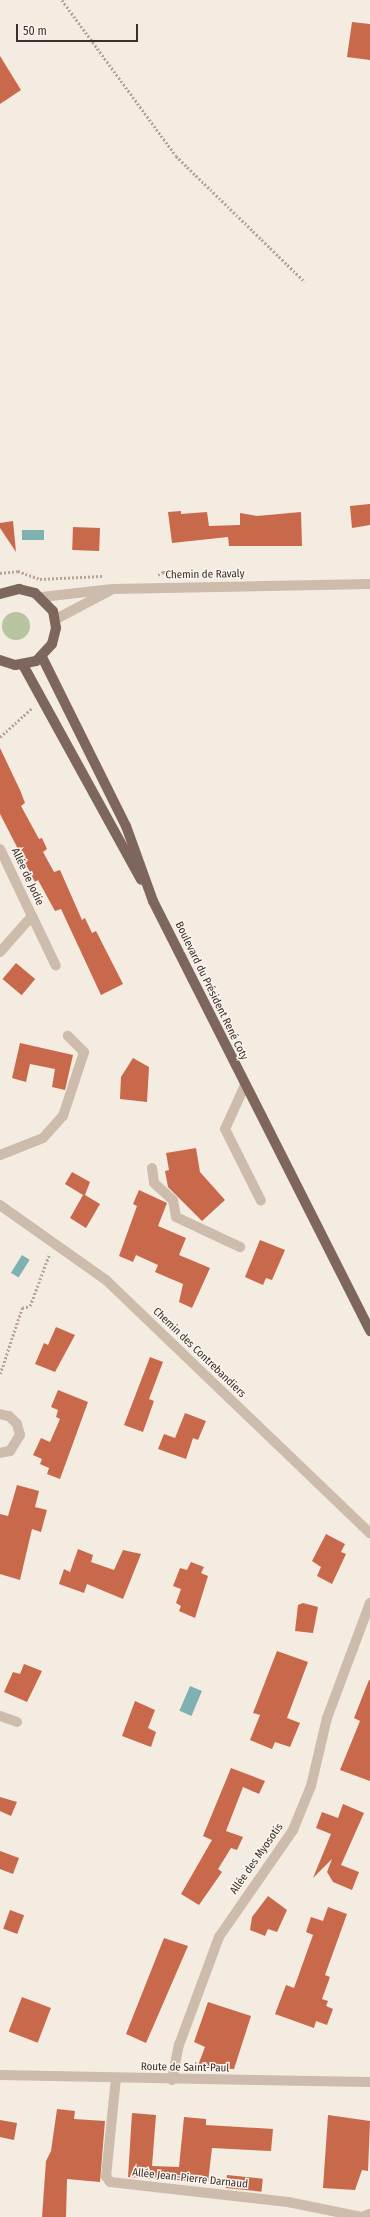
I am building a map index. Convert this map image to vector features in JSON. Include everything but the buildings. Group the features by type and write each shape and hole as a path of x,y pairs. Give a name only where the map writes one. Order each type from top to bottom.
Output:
{"main road":[{"path":"0,660 23,664 42,657 52,644 56,619 42,597 19,589 1,591"},
{"name":"Boulevard du Président René Coty","path":"42,657 126,826 153,901 370,1330"},
{"path":"23,664 153,901"}],"street":[{"name":"Chemin de Ravaly","path":"42,597 113,589 370,584"},
{"path":"56,619 113,589"},
{"name":"Allée de Jodie","path":"0,849 32,916 0,952"},
{"path":"32,916 56,966"},
{"path":"0,1155 43,1138 63,1116 84,1052 68,1036"},
{"path":"245,1085 225,1128 260,1201"},
{"path":"152,1168 154,1183 173,1200 176,1217 240,1247"},
{"name":"Chemin des Contrebandiers","path":"0,1205 106,1280 370,1533"},
{"path":"0,1414 9,1416 17,1424 20,1435 10,1451 0,1454"},
{"name":"Allée des Myosotis","path":"172,2080 179,2045 219,1937 293,1830 311,1786 327,1718 370,1603"},
{"path":"0,1716 17,1722"},
{"name":"Route de Saint-Paul","path":"0,2075 172,2080 370,2082"},
{"name":"Allée Jean-Pierre Darnaud","path":"116,2078 106,2176 110,2182 288,2202 362,2217 370,2214"}],"path":[{"path":"62,0 176,156 306,282"},
{"path":"0,573 18,571 40,578 68,576"},
{"path":"0,737 38,703"},
{"path":"0,1374 22,1308 30,1306 53,1243"}],"green space":[{"path":"16,612 26,616 30,626 26,636 16,640 6,636 2,626 6,616"}],"water":[{"path":"22,530 44,530 44,540 22,540"},
{"path":"22,1255 30,1260 19,1278 11,1273"},
{"path":"190,1686 202,1691 191,1716 179,1711"}]}
